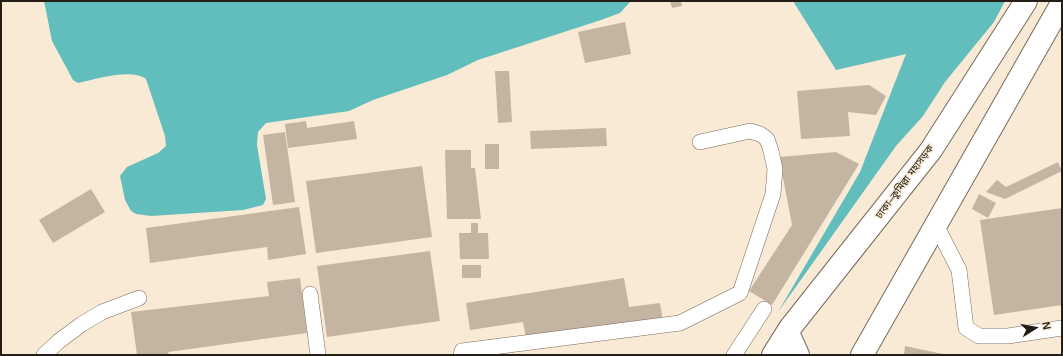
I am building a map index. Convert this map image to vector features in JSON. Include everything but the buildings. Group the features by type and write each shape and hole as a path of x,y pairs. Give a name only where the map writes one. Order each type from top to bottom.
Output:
{"highway":[{"name":"ঢাকা–কুমিল্লা মহাসড়ক","path":"773,355 790,328 931,150 1026,1"},
{"path":"862,355 1062,3"},
{"path":"790,328 790,335 798,355"}],"street":[{"path":"461,355 462,351 680,323 740,293 773,194 775,169 771,151 767,139 760,134 750,131 700,142"},
{"path":"936,225 959,270 966,328 979,336 1008,336 1062,328"},
{"path":"310,294 318,355"},
{"path":"44,355 82,324 102,312 139,298"},
{"path":"734,355 764,309"}],"water":[{"path":"44,1 631,1 620,13 478,60 447,75 373,100 349,111 266,123 258,132 257,145 266,199 263,205 243,210 151,216 136,214 131,211 125,200 120,176 127,167 158,153 166,146 165,136 146,79 131,74 122,74 78,83 73,80 52,41"},
{"path":"793,1 1005,1 994,22 945,82 923,116 896,146 778,312 860,172 906,54 836,70"}]}
